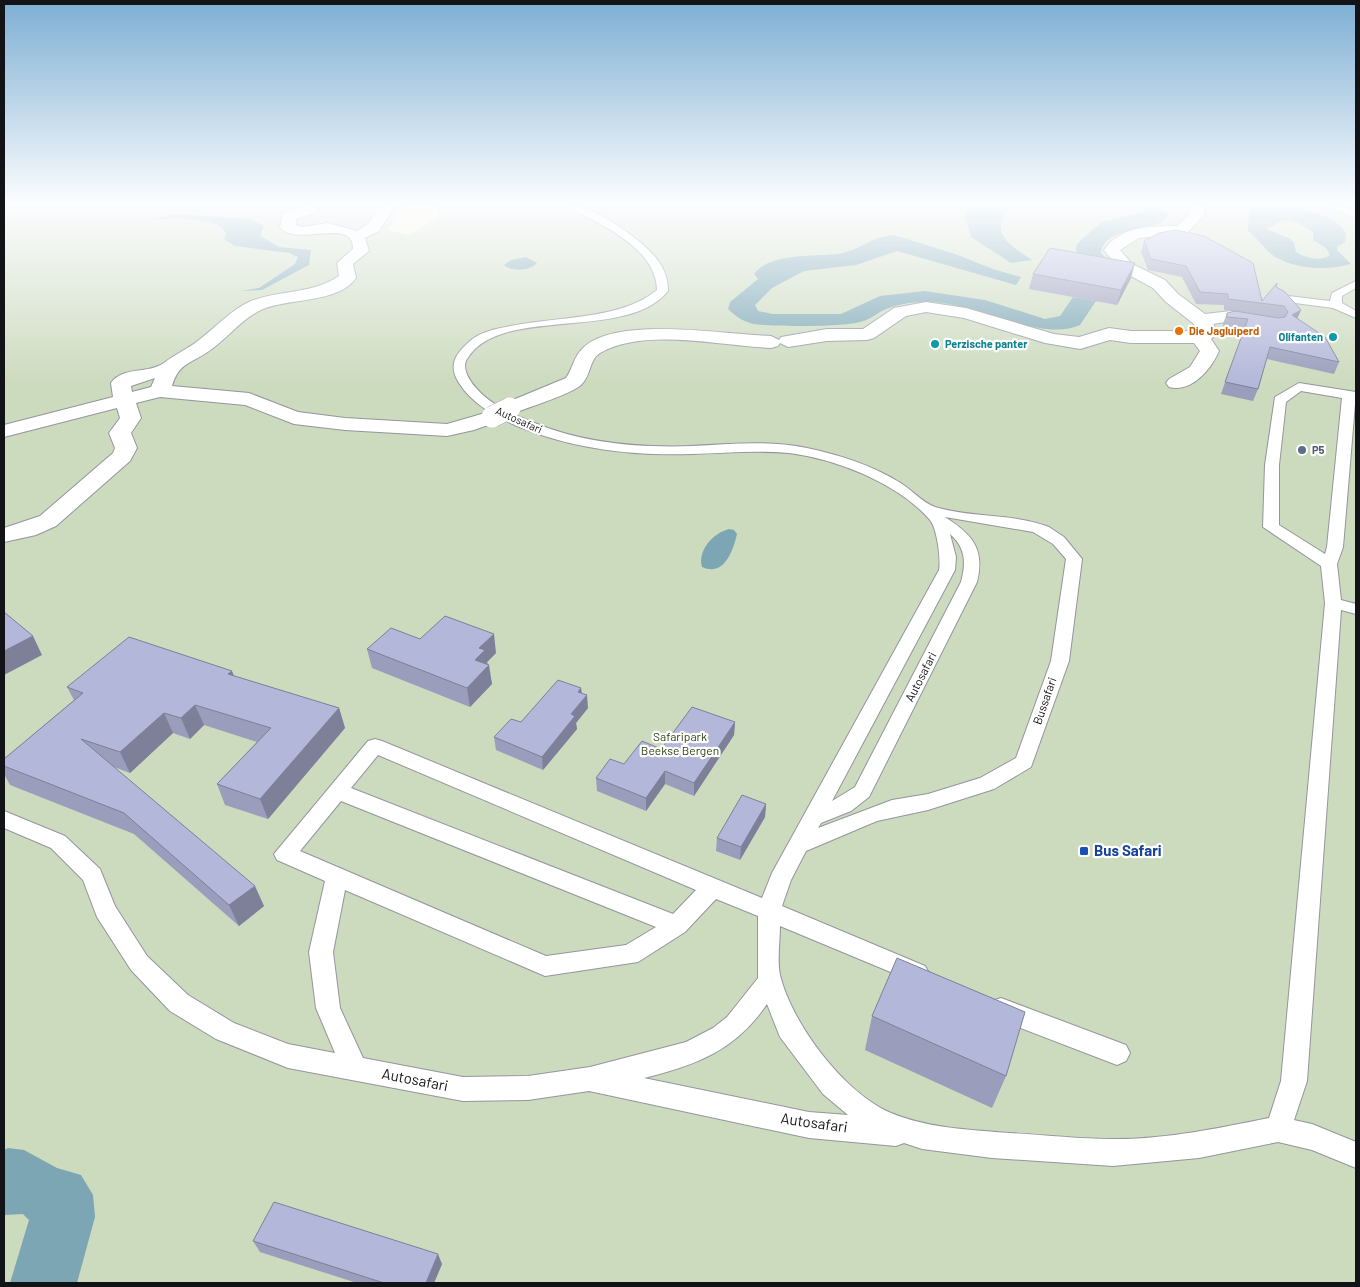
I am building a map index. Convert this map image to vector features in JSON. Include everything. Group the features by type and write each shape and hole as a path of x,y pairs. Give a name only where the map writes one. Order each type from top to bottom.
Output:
{"street":[{"path":"160,392 169,368 174,363 197,350 228,325 223,320 223,315 229,310 240,305 257,306 310,295 341,284 348,278 345,265"},
{"path":"1124,265 1159,284 1200,329 1210,351 1199,372 1176,383"},
{"path":"4,430 160,392 249,399 294,418 382,427 433,430 457,429 572,382 589,352 599,346 620,339 668,335 779,342 827,335 867,334 900,312 926,308 966,313 1052,339 1080,343 1108,334 1131,337 1200,329 1231,316 1273,323"},
{"path":"4,535 27,530 48,522 122,456 126,448 120,433 131,418 126,400 121,391 121,383 136,376 169,368"}],"lane":[{"name":"Autosafari","path":"654,265 660,273 664,283 663,291 652,301 628,310 514,328 489,336 473,344 460,359 459,365 467,386 480,400 520,422 548,433 588,444 660,451 759,447 802,451 826,456 876,474 900,488 933,515 959,532 971,550 973,564 969,582 862,792 844,805 814,817"},
{"path":"1336,305 1336,295 1356,284"},
{"path":"1280,298 1336,305 1356,315"},
{"path":"1278,1129 1294,1081 1333,603 1329,564 1335,547 1352,395 1299,387 1280,400 1272,465 1271,527 1329,564"},
{"path":"933,515 948,551 947,570 780,879 768,911 770,982 789,1029 832,1086 858,1107 883,1123 922,1136 992,1146 1113,1153 1199,1145 1278,1129 1312,1137 1356,1155"},
{"name":"Bussafari","path":"799,845 870,815 892,808 928,802 987,784 1024,762 1060,661 1074,559 1064,545 1048,532 1037,528 933,515"},
{"path":"1333,603 1356,608"},
{"path":"712,888 678,925 630,955 545,966 285,854 375,746 939,983"},
{"path":"337,792 678,925"},
{"name":"Autosafari","path":"4,819 58,842 92,875 105,910 140,962 179,1003 225,1031 288,1056 463,1089 528,1088 589,1079 809,1124 922,1136"},
{"path":"337,877 322,952 328,1008 355,1069"},
{"path":"589,1079 675,1057 714,1042 736,1025 770,982"},
{"path":"984,1002 1117,1053"}],"green space":[{"name":"Safaripark Beekse Bergen","path":"4,265 1356,265 1356,1283 4,1283"}],"water":[{"path":"293,265 309,265 262,290 241,291 259,288"},
{"path":"504,265 535,265 521,270"},
{"path":"766,265 855,265 804,271 772,288 755,305 758,311 773,314 841,314 880,296 925,291 985,300 1045,319 1060,316 1073,297 1096,301 1080,325 1064,329 1045,329 964,307 925,302 896,306 868,319 851,324 776,326 754,324 740,318 728,309 730,302 758,279 754,274"},
{"path":"946,265 983,265 1021,277 1016,285"},
{"path":"1294,265 1346,265 1333,268"},
{"path":"729,529 734,530 737,534 733,548 726,561 716,568 702,567 701,561 704,549 717,534"},
{"path":"8,1148 24,1150 57,1168 81,1175 93,1195 95,1217 77,1283 10,1283 29,1220 23,1214 4,1215 4,1150"}],"building":[{"path":"1039,265 1134,265 1121,290 1033,274"},
{"path":"1181,265 1253,265 1262,301 1277,283 1276,287 1285,292 1301,310 1292,315 1325,337 1339,362 1270,347 1258,389 1225,382 1248,319 1227,317 1227,313 1235,311 1278,318 1285,317 1288,312 1284,306 1228,299 1228,294 1200,292 1186,266"},
{"path":"4,612 33,636 4,651"},
{"path":"445,616 494,634 479,648 485,650 475,660 489,665 467,688 367,649 391,628 420,639"},
{"path":"129,637 232,671 228,674 339,708 260,799 217,784 271,728 195,705 181,718 164,713 120,752 81,739 255,886 229,905 124,813 4,766 4,759 83,693 67,687"},
{"path":"558,680 581,688 578,692 587,695 571,714 575,716 542,757 494,737 511,719 521,722"},
{"path":"692,707 735,722 694,783 665,771 646,798 596,778 610,759 624,764 642,741 661,749"},
{"path":"742,795 766,804 741,847 717,838"},
{"path":"897,958 1025,1012 1006,1076 872,1016"},
{"path":"274,1202 438,1254 426,1283 384,1283 253,1241"}],"place":[{"name":"Die Jagluiperd","path":"1179,331"},
{"name":"Olifanten","path":"1333,337"},
{"name":"Perzische panter","path":"935,344"},
{"name":"P5","path":"1302,450"},
{"name":"Bus Safari","path":"1084,851"}]}
